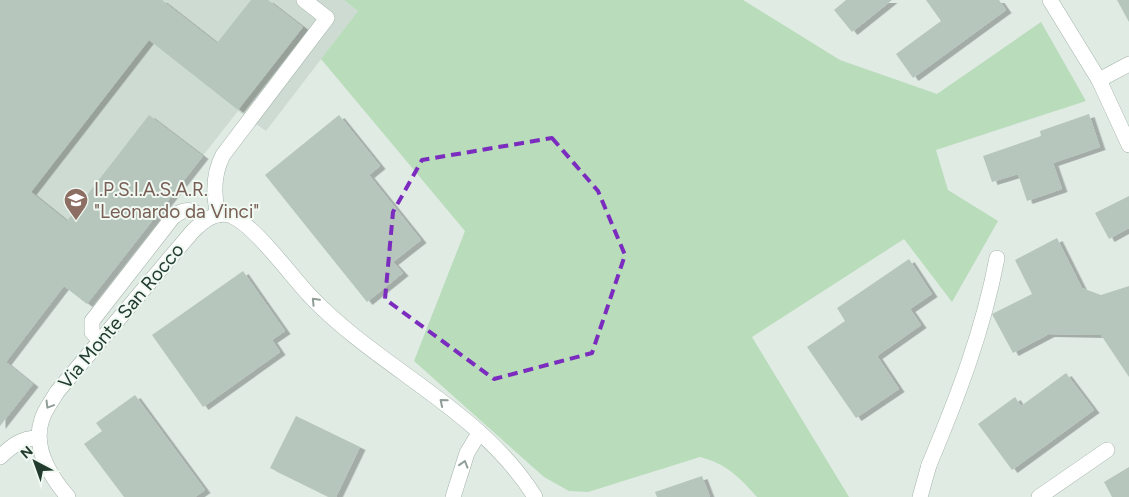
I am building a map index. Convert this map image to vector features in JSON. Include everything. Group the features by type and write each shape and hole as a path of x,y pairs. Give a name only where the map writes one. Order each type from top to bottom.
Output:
{"street":[{"path":"211,218 215,200 217,170 223,155 327,18 304,0"},
{"path":"1050,0 1099,80 1129,145"},
{"path":"1099,80 1129,64"},
{"path":"100,341 92,332 91,325 94,318 173,217 188,209 211,218 230,216 243,223 325,312 341,326 436,397 480,434 507,461 528,486 534,497"},
{"name":"Via Monte San Rocco","path":"68,497 59,487 46,464 39,438 42,418 58,392 192,232 211,218"},
{"path":"920,497 930,465 971,362 998,258"},
{"path":"453,497 467,453 480,434"},
{"path":"0,457 20,441 39,438"},
{"path":"1039,497 1107,450"}],"highlighted area":[{"path":"552,138 598,191 625,255 592,353 494,379 385,299 393,212 422,160"}],"shaded area":[{"name":"I.P.S.I.A.S.A.R. \"Leonardo da Vinci\"","path":"0,0 344,0 358,11 266,131 238,111 87,304 64,286 6,362 33,384 0,426"}],"green space":[{"path":"344,0 743,0 840,60 937,94 1041,22 1086,101 936,150 948,190 998,221 952,302 904,239 752,337 849,497 757,497 725,467 700,457 588,492 569,491 544,477 414,361 465,231 321,59 358,11"}],"building":[{"name":"I.P.S.I.A.S.A.R. \"Leonardo da Vinci\"","path":"0,0 162,0 217,43 251,0 268,0 303,27 238,110 149,40 31,192 67,221 149,115 203,156 87,304 64,286 6,362 33,384 0,426"},
{"path":"846,0 892,0 852,32 834,10"},
{"path":"926,0 999,0 1006,10 913,78 896,54 941,21"},
{"path":"1117,0 1129,0 1129,22"},
{"path":"1089,114 1100,147 1053,163 1062,189 1027,201 1018,174 992,182 983,156 1041,136 1040,131"},
{"path":"339,115 380,166 369,175 421,240 393,262 403,273 367,302 265,175"},
{"path":"1129,196 1129,228 1109,239 1095,213"},
{"path":"1057,238 1082,288 1101,295 1129,286 1129,377 1101,335 1049,334 1013,353 992,314 1032,294 1015,260"},
{"path":"909,259 932,294 910,309 921,325 877,356 899,389 856,418 807,347 845,321 837,308"},
{"path":"243,271 285,331 272,340 280,352 203,407 152,335"},
{"path":"1066,373 1094,410 1012,470 978,424 1015,397 1021,406"},
{"path":"135,395 205,490 195,497 124,497 84,444 102,431 96,423"},
{"path":"296,416 360,447 336,497 329,497 270,468"},
{"path":"1129,467 1129,497 1112,497 1104,482"},
{"path":"702,476 710,497 657,497 655,492"}],"place":[{"name":"I.P.S.I.A.S.A.R. \"Leonardo da Vinci\"","path":"76,221"}]}
